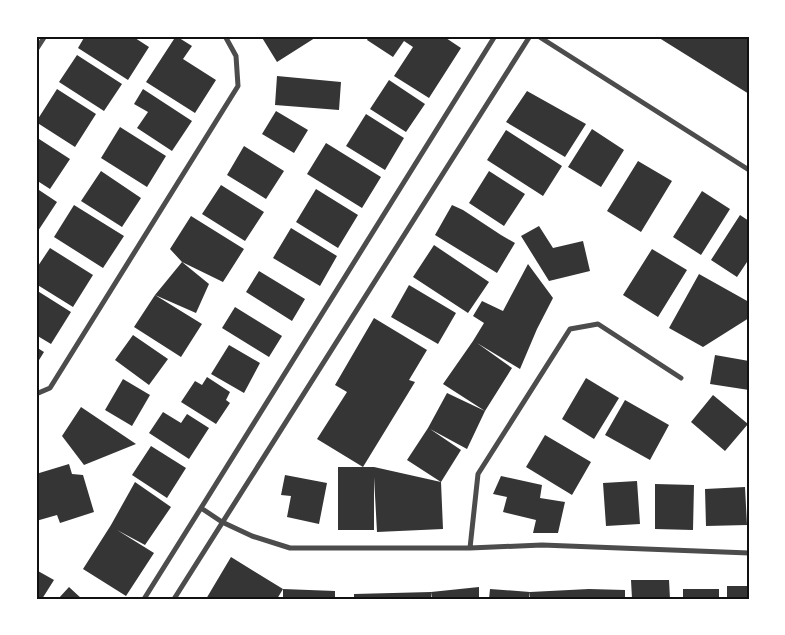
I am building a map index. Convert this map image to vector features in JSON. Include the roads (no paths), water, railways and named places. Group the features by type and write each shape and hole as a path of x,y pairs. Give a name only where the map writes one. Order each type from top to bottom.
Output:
{"street":[{"path":"36,50 45,36"},
{"path":"36,394 50,388 238,86 236,56 225,36"},
{"path":"144,599 495,36"},
{"path":"174,599 530,36"},
{"path":"538,36 749,170"},
{"path":"470,548 478,474 570,329 598,324 681,378"},
{"path":"201,508 222,522 252,536 290,548 470,548 542,545 749,553"}]}
